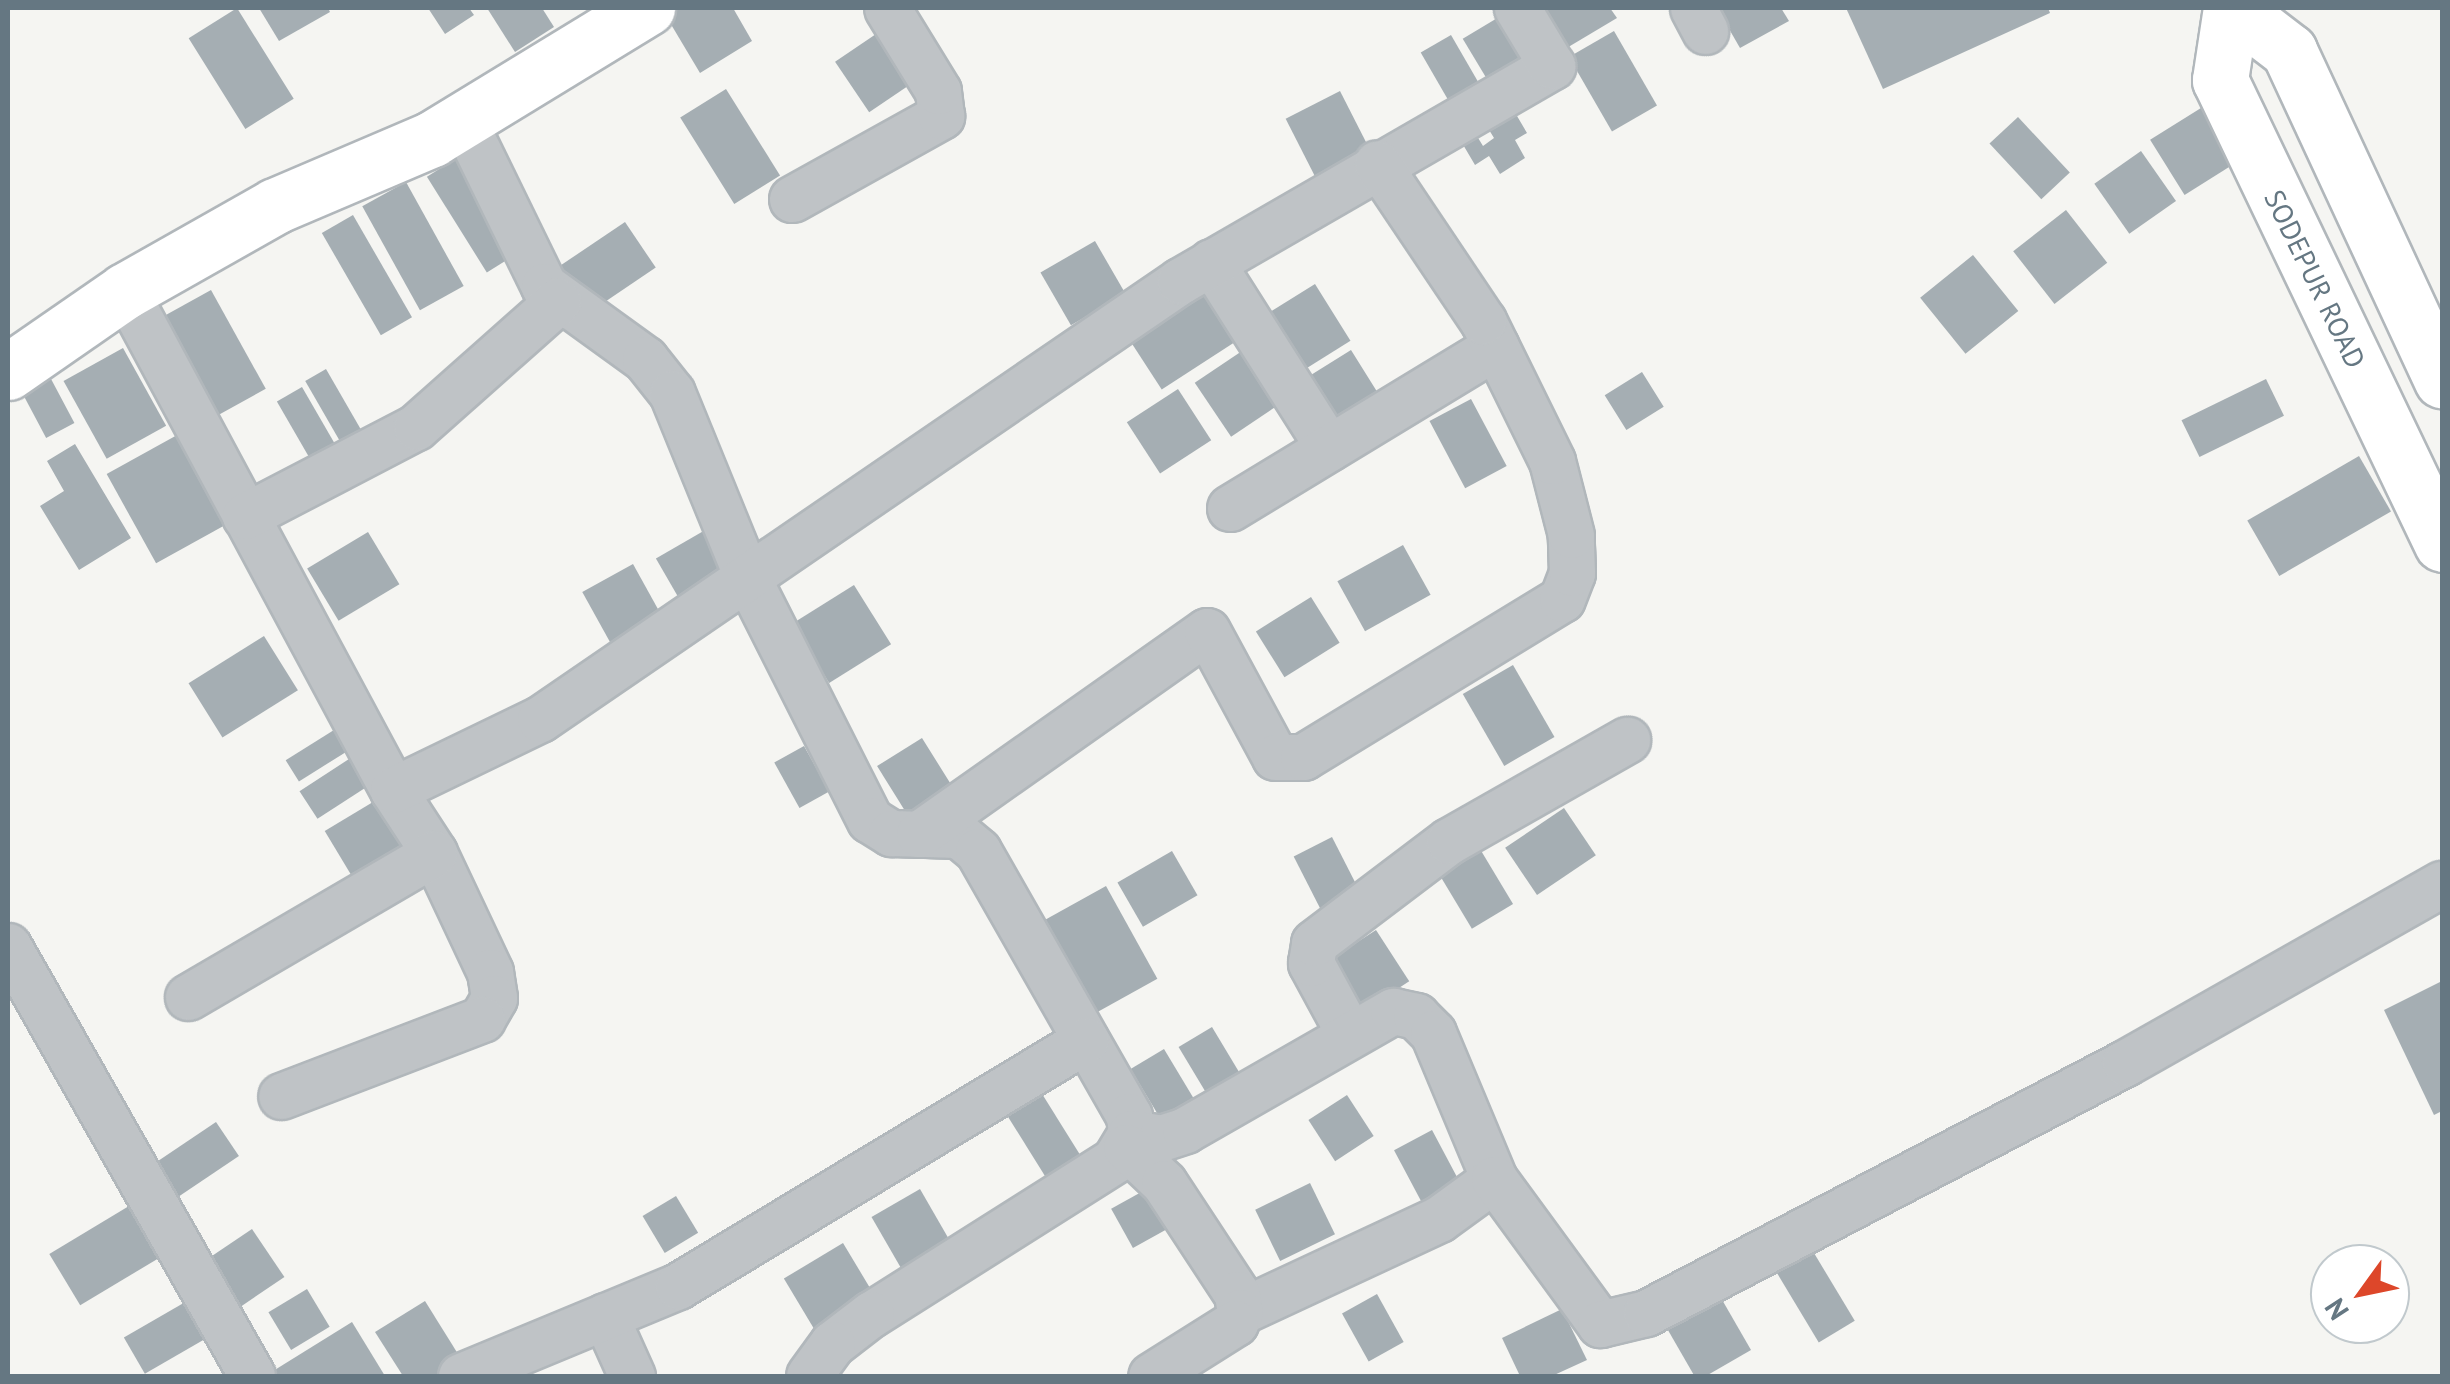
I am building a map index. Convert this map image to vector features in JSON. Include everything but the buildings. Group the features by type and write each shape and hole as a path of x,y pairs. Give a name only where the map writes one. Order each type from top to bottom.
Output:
{"main road":[{"path":"8,372 125,291 275,206 463,120 647,8"},
{"path":"2232,8 2289,51 2442,380"},
{"name":"SODEPUR ROAD","path":"2232,8 2220,80 2442,544"}],"street":[{"path":"792,200 940,116 938,91 887,8"},
{"path":"392,790 540,719 1211,262 1377,163 1552,66 1517,8"},
{"path":"463,120 533,268 558,301 645,359 672,393 748,579 870,820 890,832 959,835 978,851 1086,1040 1129,1140 1164,1183 1237,1294 1240,1312 1236,1323 1151,1376"},
{"path":"919,834 1207,631 1275,757 1303,757 1562,599 1572,574 1570,534 1552,461 1496,346 1377,163"},
{"path":"1211,262 1329,448"},
{"path":"125,291 392,790 434,852 490,972 494,998 482,1019 280,1096"},
{"path":"246,516 416,428 558,301"},
{"path":"1230,508 1496,346"},
{"path":"1348,1033 1311,963 1314,944 1449,842 1627,740"},
{"path":"188,997 434,852"},
{"path":"809,1376 832,1344 871,1314 1036,1216 1129,1140 1161,1138 1185,1130 1348,1033 1393,1011 1416,1016 1433,1034 1494,1178 1600,1324 1646,1313 2125,1063 2442,884"},
{"path":"8,946 252,1376"},
{"path":"461,1376 678,1286 1086,1040"},
{"path":"1240,1312 1439,1219 1494,1178"},
{"path":"605,1316 632,1376"}]}
